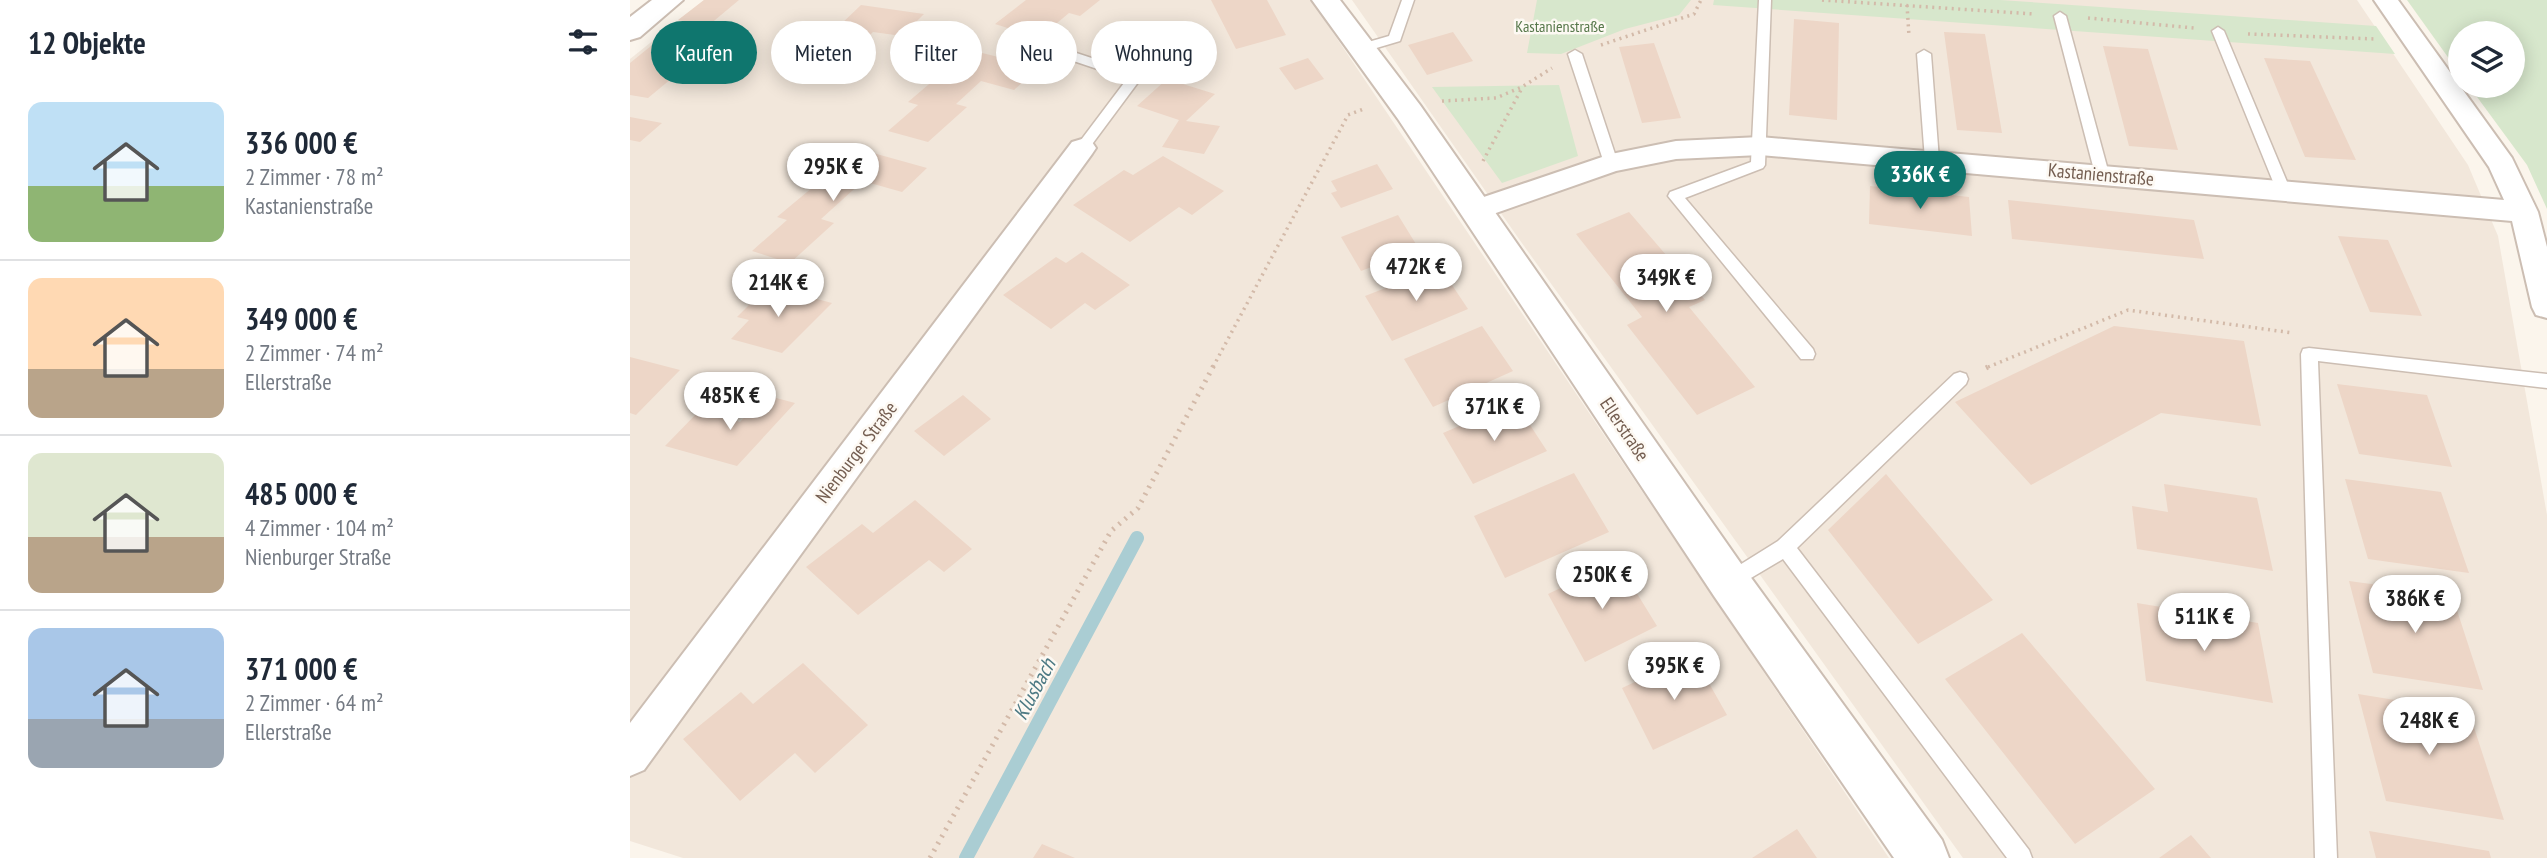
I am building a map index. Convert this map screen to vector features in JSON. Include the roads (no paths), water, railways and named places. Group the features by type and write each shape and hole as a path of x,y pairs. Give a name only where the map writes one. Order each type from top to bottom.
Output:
{"street":[{"path":"630,31 669,0"},
{"name":"Ellerstraße","path":"1326,0 1476,209 1729,582 1924,858"},
{"path":"2386,0 2502,164 2524,212 2547,307"},
{"name":"Kastanienstraße","path":"1476,209 1611,163 1676,150 1760,146 2283,189 2524,212"},
{"name":"Nienburger Straße","path":"630,756 1082,148"}],"lane":[{"path":"1363,48 1395,38 1408,0"},
{"path":"1765,0 1758,166 1675,196 1807,354"},
{"path":"2060,16 2102,174"},
{"path":"2218,32 2283,189"},
{"path":"1575,54 1611,163"},
{"path":"1924,54 1932,160"},
{"path":"1077,57 1135,77 1082,148"},
{"path":"2326,858 2309,354 2547,381"},
{"path":"1729,582 1785,547 1960,379"},
{"path":"1785,547 2021,858"}],"waterway":[{"name":"Klusbach","path":"966,858 1137,538"}]}
